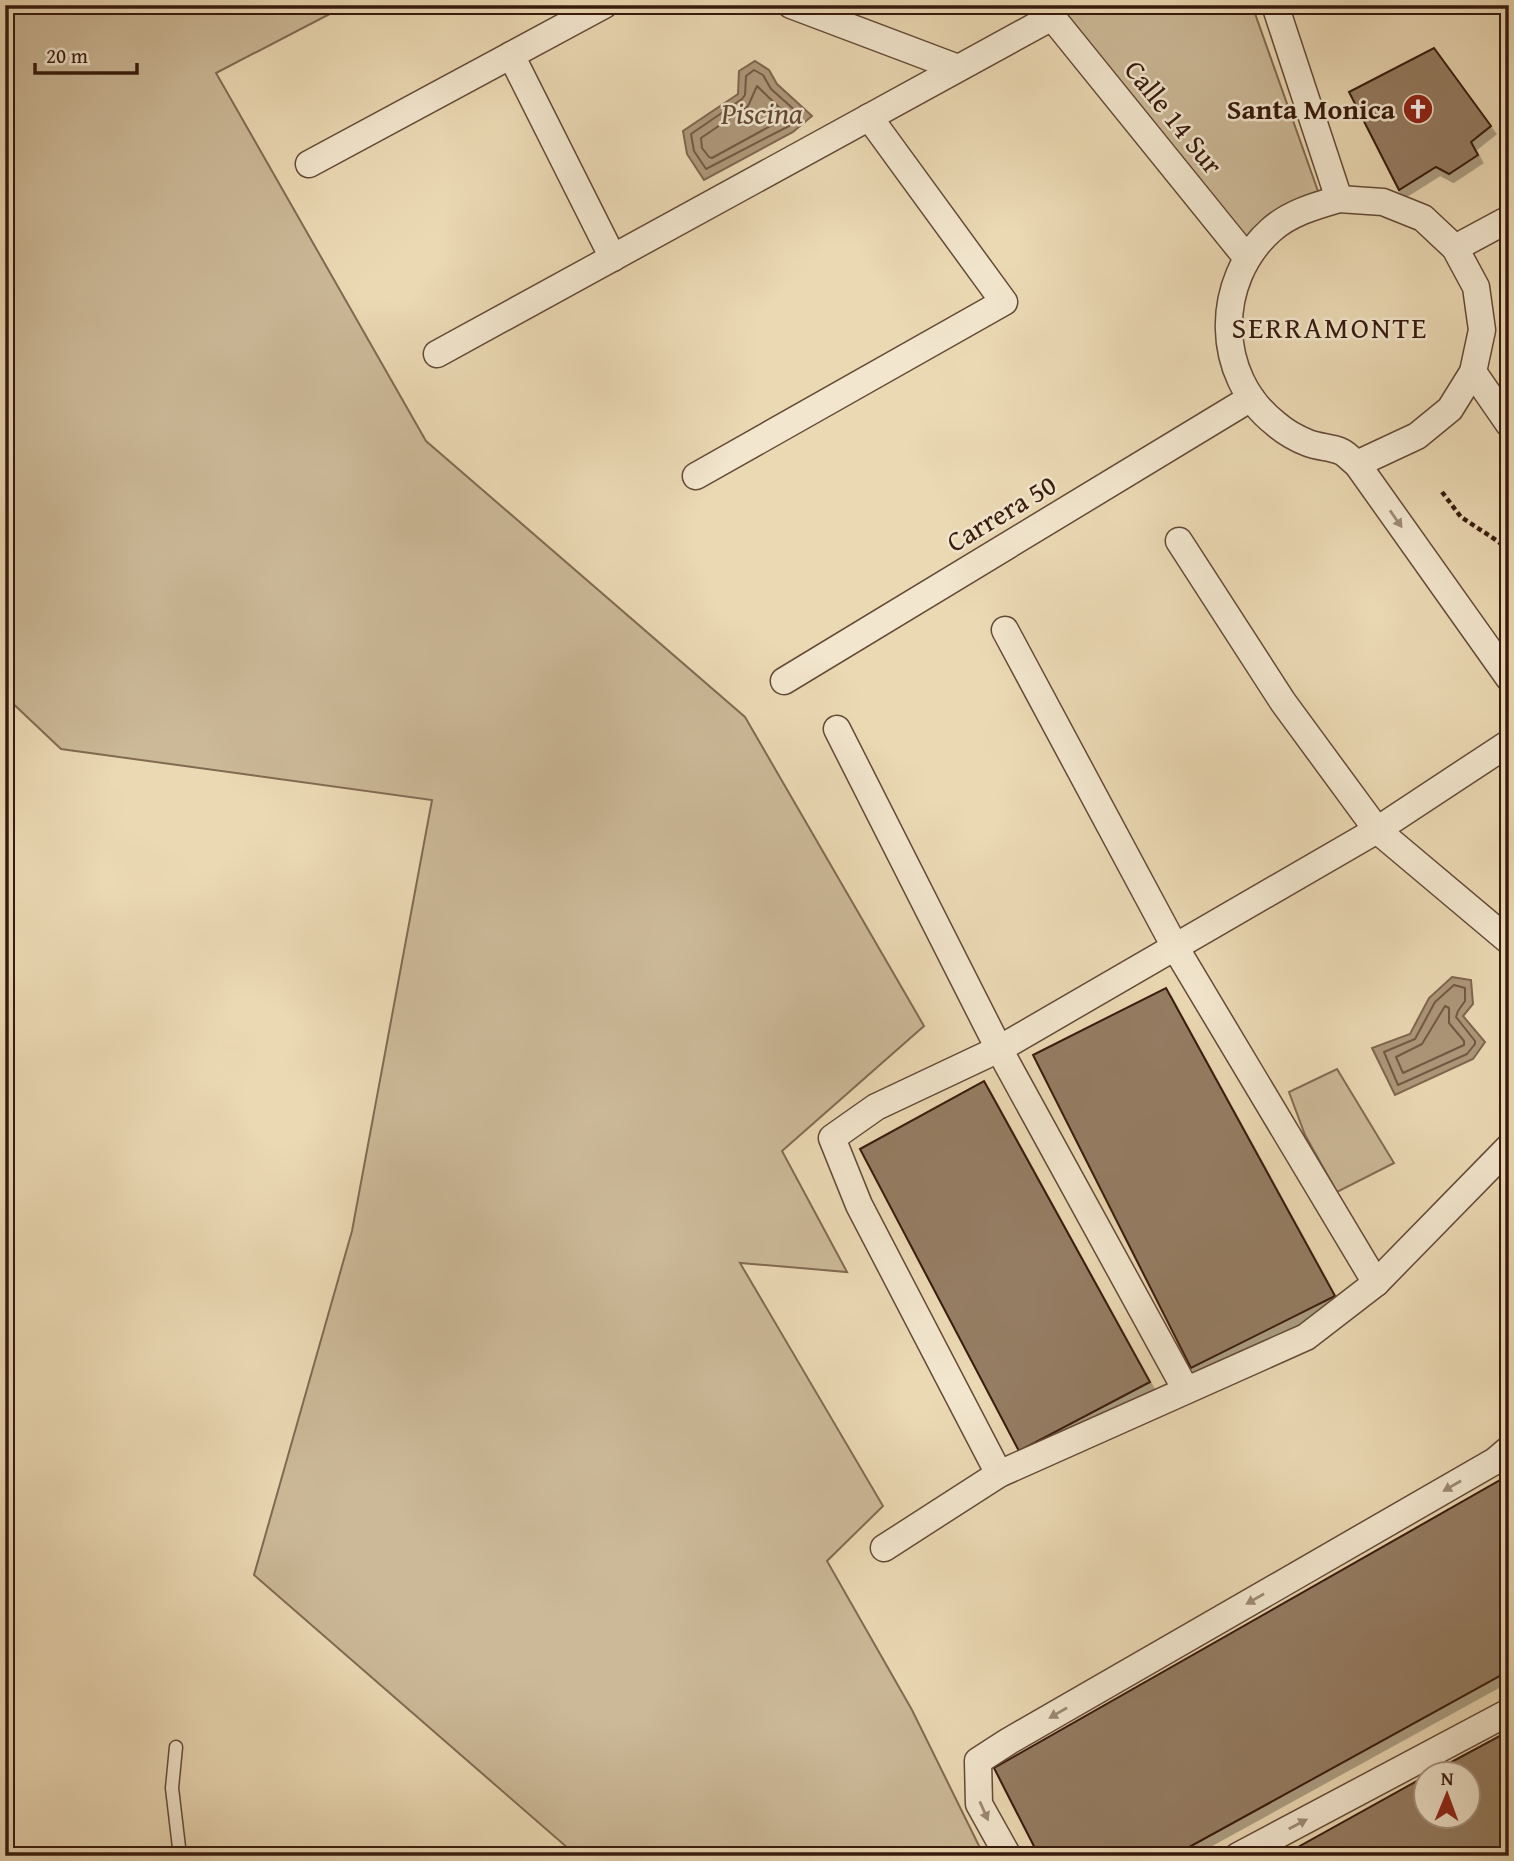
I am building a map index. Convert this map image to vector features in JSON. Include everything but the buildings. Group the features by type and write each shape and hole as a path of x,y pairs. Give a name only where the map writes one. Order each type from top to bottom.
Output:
{"street":[{"path":"309,164 604,5"},
{"path":"791,5 958,68"},
{"path":"1275,5 1339,200"},
{"name":"Calle 14 Sur","path":"958,68 1052,17 1247,258"},
{"path":"511,55 613,258"},
{"path":"437,354 958,68"},
{"path":"696,477 1004,302 869,117"},
{"path":"1357,464 1417,436 1450,409 1473,372 1482,330 1476,287 1455,248 1423,218 1383,202 1339,200 1303,209 1271,229 1247,258 1232,292 1227,329 1234,365 1251,398 1275,424 1307,443 1341,451 1357,464 1509,678"},
{"path":"1455,248 1509,219"},
{"path":"1473,372 1509,424"},
{"name":"Carrera 50","path":"784,681 1251,398"},
{"path":"1180,541 1283,702 1377,830 1509,941"},
{"path":"1005,630 1175,947 1376,1283"},
{"path":"837,729 999,1049 1186,1390"},
{"path":"999,1474 859,1205 832,1138 876,1107 999,1049 1377,830 1509,743"},
{"path":"884,1548 999,1474 1306,1336 1376,1283 1509,1147"},
{"path":"1008,1856 979,1804 978,1761 1495,1461 1509,1448"},
{"path":"1238,1856 1509,1712"}],"lane":[{"path":"176,1747 172,1788 180,1856"}],"path":[{"path":"1442,492 1461,517 1499,542 1509,553"}],"shaded area":[{"path":"5,5 347,5 216,73 426,441 745,717 924,1026 782,1151 847,1272 740,1263 883,1506 827,1561 912,1710 984,1856 577,1856 254,1575 352,1231 432,800 61,749 5,696"},
{"path":"1040,5 1252,5 1319,194 1245,242"},
{"path":"1337,1069 1394,1163 1337,1192 1305,1135 1289,1092"}],"water":[{"name":"Piscina","path":"755,61 769,70 777,84 812,116 793,132 704,180 687,154 683,131 738,94 739,71"},
{"path":"1452,977 1471,980 1473,1004 1463,1016 1485,1042 1473,1059 1395,1095 1372,1048 1410,1034 1429,998"}],"place":[{"name":"Santa Monica","path":"1418,109"}],"district":[{"name":"SERRAMONTE","path":"1330,328"}]}
